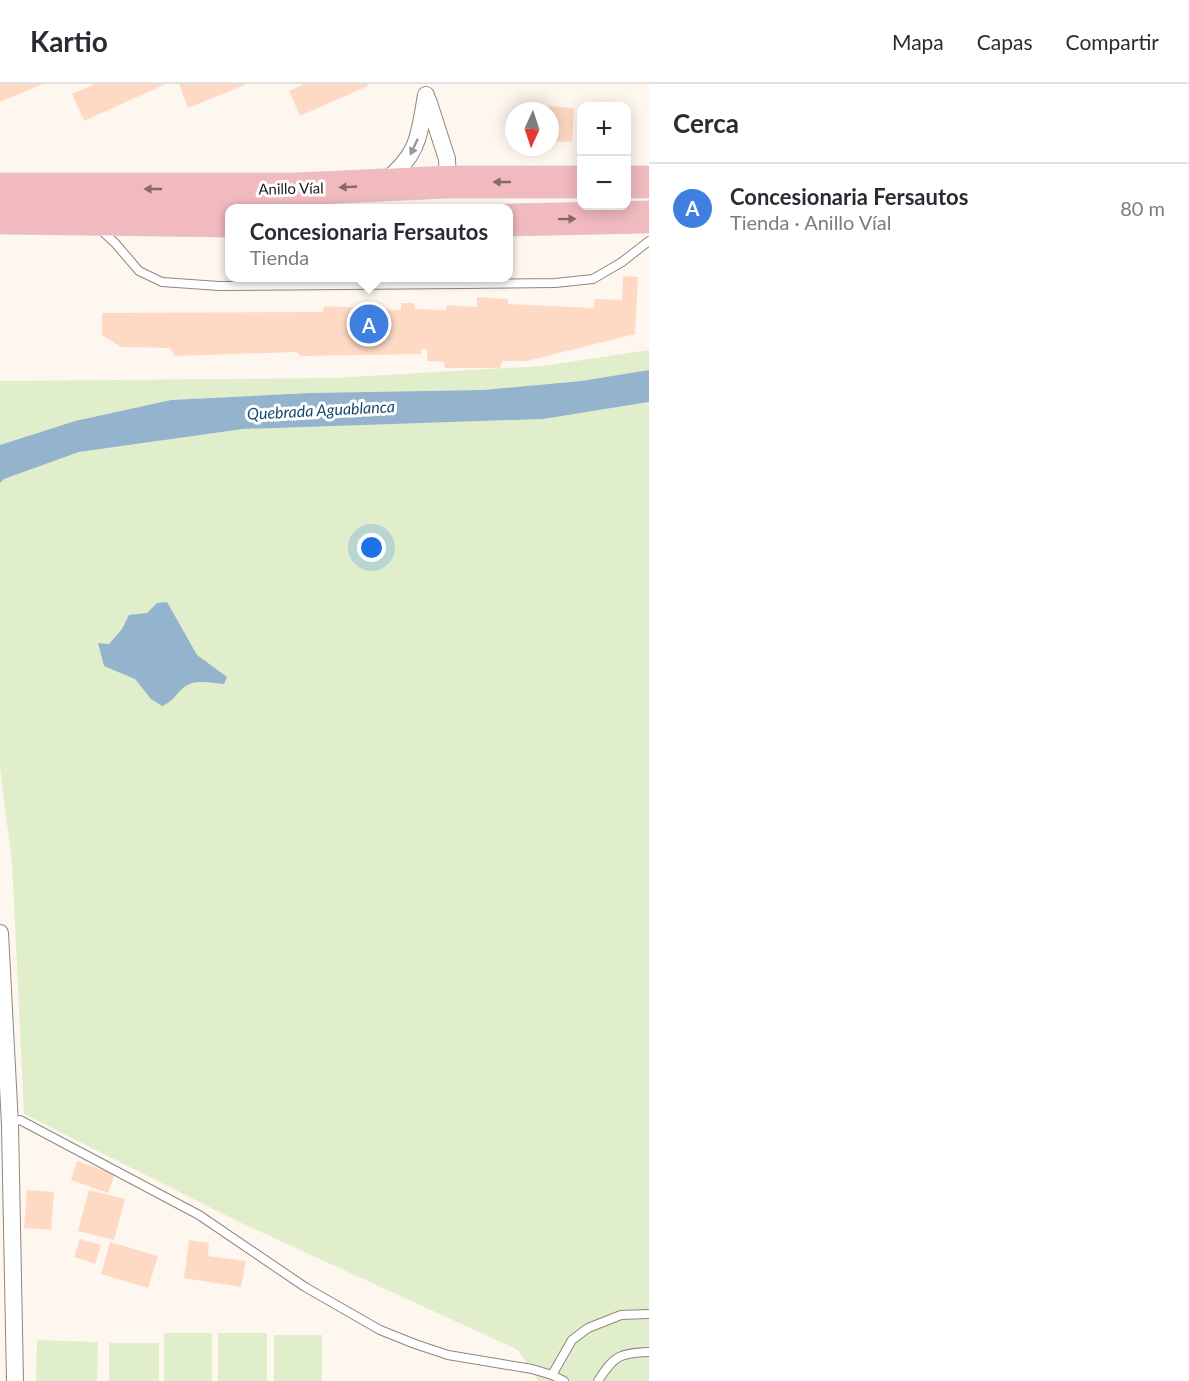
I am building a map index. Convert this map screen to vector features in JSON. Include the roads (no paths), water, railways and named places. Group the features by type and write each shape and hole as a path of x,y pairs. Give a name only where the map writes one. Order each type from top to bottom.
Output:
{"highway":[{"name":"Anillo Víal","path":"0,189 297,189 448,182 577,182"},
{"path":"631,182 649,182"},
{"path":"513,220 649,217"},
{"path":"0,218 225,221"}],"street":[{"path":"426,90 447,159 448,182"},
{"path":"379,186 401,168 417,144 426,90"},
{"path":"0,933 4,1101 10,1125 15,1381"}],"lane":[{"path":"70,219 88,222 102,230 139,271 162,282 219,286 555,283 593,279 622,262 649,241"},
{"path":"10,1125 15,1120 20,1120 199,1215 305,1287 380,1330 448,1355 552,1375 564,1381"},
{"path":"552,1375 572,1340 588,1328 621,1315 649,1314"},
{"path":"598,1381 611,1362 629,1353 649,1352"}],"water":[{"name":"Quebrada Aguablanca","path":"649,370 649,402 543,419 243,429 79,452 4,479 0,483 0,445 75,421 171,400 309,393 483,390 581,381"},
{"path":"167,602 197,655 227,677 224,684 201,682 185,686 171,701 162,706 151,699 135,679 104,666 98,643 109,644 122,629 129,615 147,613 157,603"}],"place":[{"name":"Concesionaria Fersautos","path":"369,324"}]}
